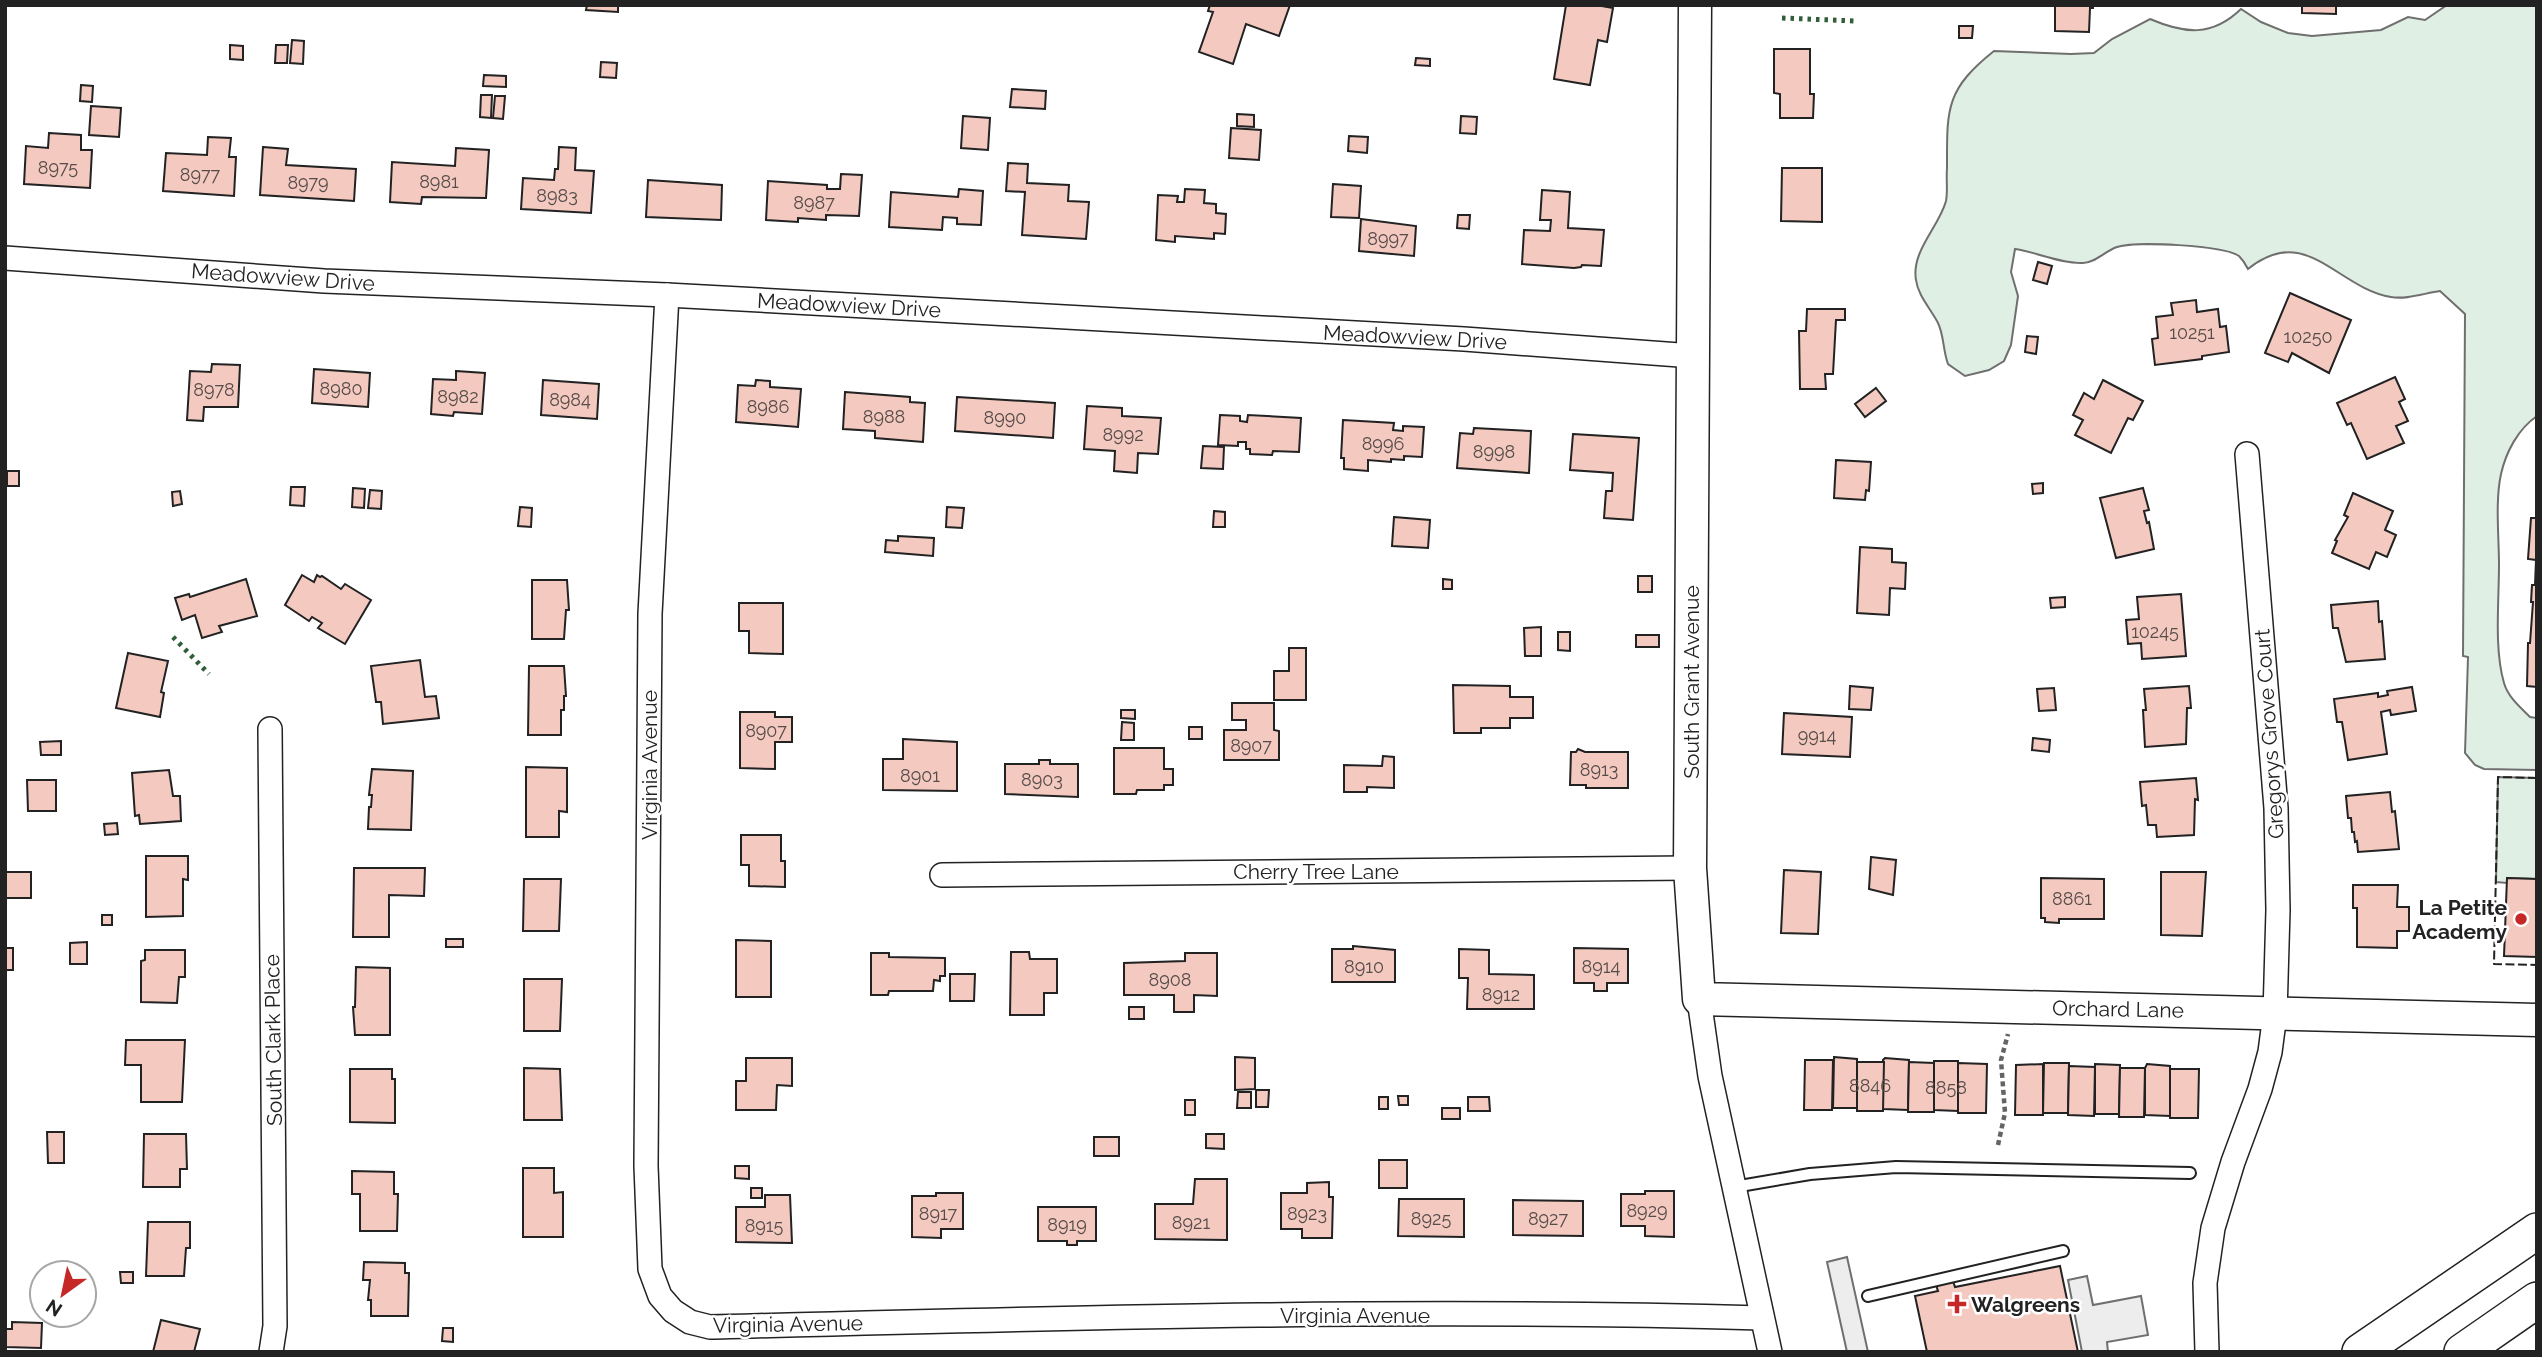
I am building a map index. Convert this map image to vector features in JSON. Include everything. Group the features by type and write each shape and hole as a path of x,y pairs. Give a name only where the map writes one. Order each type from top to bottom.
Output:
{"main road":[{"path":"2360,1352 2537,1231"},
{"path":"2462,1352 2537,1300"}],"street":[{"name":"South Grant Avenue","path":"1695,5 1690,868 1699,999 1710,1076 1770,1352"},
{"name":"Meadowview Drive","path":"5,258 324,281 667,295 1464,339 1693,356"},
{"name":"Virginia Avenue","path":"667,295 650,614 646,1166 650,1269 660,1296 673,1311 690,1322 710,1327 1093,1317 1353,1314 1762,1318"},
{"name":"Gregorys Grove Court","path":"2209,1349 2205,1283 2213,1228 2263,1077 2270,1052 2275,1014 2278,910 2276,808 2247,454"},
{"name":"South Clark Place","path":"270,729 275,1326 271,1352"},
{"name":"Cherry Tree Lane","path":"942,874 1690,868"},
{"name":"Orchard Lane","path":"1699,999 2537,1020"}],"lane":[{"path":"1734,1187 1810,1174 1896,1167 2190,1173"},
{"path":"1868,1296 2063,1251"}],"path":[{"path":"1998,1145 2005,1112 2001,1060 2008,1034"}],"green space":[{"path":"2447,5 2537,5 2537,416 2514,442 2506,457 2499,485 2498,640 2506,688 2518,706 2530,717 2537,718 2537,770 2484,769 2475,765 2465,753 2468,657 2463,656 2465,314 2440,291 2409,297 2391,297 2354,282 2321,262 2287,252 2269,256 2248,269 2239,256 2230,252 2198,247 2127,245 2083,263 2066,262 2015,249 2011,272 2018,296 2011,345 2004,361 1989,370 1965,376 1948,364 1940,328 1922,297 1916,280 1921,249 1946,201 1947,130 1952,102 1966,77 1994,51 2094,53 2112,39 2150,19 2175,28 2198,30 2219,24 2241,9 2261,22 2288,33 2312,36 2381,30 2408,17 2425,20"},
{"path":"2498,777 2537,778 2537,879 2507,878 2507,883 2496,882"}],"shaded area":[{"path":"1847,1257 1868,1352 1847,1352 1827,1262"},
{"path":"2087,1276 2093,1305 2141,1296 2148,1335 2107,1342 2108,1352 2082,1352 2068,1280"}],"building":[{"path":"587,5 618,5 618,12 586,10"},
{"path":"1210,5 1290,5 1279,36 1246,24 1233,64 1199,52 1213,12 1208,11"},
{"path":"1566,5 1613,8 1607,42 1598,40 1590,85 1554,79"},
{"path":"2055,5 2093,5 2093,8 2090,8 2089,32 2055,31"},
{"path":"2302,5 2336,5 2336,14 2302,13"},
{"path":"1959,26 1973,26 1972,38 1959,38"},
{"path":"292,40 304,41 303,64 290,63"},
{"path":"230,45 243,46 243,60 230,59"},
{"path":"276,45 288,45 287,63 275,63"},
{"path":"1774,49 1810,49 1813,118 1780,118 1780,94 1774,93"},
{"path":"1416,58 1430,59 1430,66 1415,65"},
{"path":"601,62 617,63 616,78 600,77"},
{"path":"484,75 506,76 506,87 483,86"},
{"path":"81,85 93,86 92,102 80,101"},
{"path":"1012,89 1046,91 1045,109 1010,107"},
{"path":"481,95 492,95 491,118 480,117"},
{"path":"495,96 505,96 503,119 493,118"},
{"path":"91,106 121,108 119,137 89,135"},
{"path":"1237,114 1254,115 1254,127 1237,126"},
{"path":"963,116 990,118 988,150 961,148"},
{"path":"1461,116 1477,117 1476,134 1460,133"},
{"path":"1231,128 1261,130 1259,160 1229,158"},
{"path":"49,133 81,135 81,150 92,150 90,188 24,184 26,146 48,148"},
{"path":"1349,136 1368,137 1367,153 1348,151"},
{"path":"208,137 231,138 229,157 236,157 234,196 163,191 166,153 207,155"},
{"path":"263,147 288,149 286,165 356,169 354,201 260,195"},
{"path":"559,147 576,148 575,170 594,171 591,213 521,209 523,178 554,180 555,169 558,169"},
{"path":"456,148 489,150 486,198 422,197 421,204 390,202 392,162 455,166"},
{"path":"1008,163 1028,164 1027,183 1069,185 1068,201 1089,202 1086,239 1022,235 1025,192 1006,191"},
{"path":"1782,168 1822,168 1822,222 1781,221"},
{"path":"841,174 862,175 859,216 826,215 826,220 798,218 798,222 766,220 768,181 827,185 827,189 840,189"},
{"path":"648,180 722,185 721,220 646,217"},
{"path":"1333,184 1361,186 1359,218 1331,217"},
{"path":"959,189 983,191 981,225 957,224 957,218 943,217 942,230 889,227 891,192 958,197"},
{"path":"1185,189 1205,190 1204,203 1216,204 1216,213 1226,214 1225,234 1214,233 1214,239 1175,236 1175,242 1156,240 1158,195 1178,196 1177,202 1184,202"},
{"path":"1542,190 1570,192 1568,228 1604,230 1601,266 1582,265 1574,268 1522,264 1524,230 1550,231 1551,220 1540,220"},
{"path":"1458,215 1470,215 1469,229 1457,228"},
{"path":"1361,219 1416,226 1414,256 1359,251"},
{"path":"2038,262 2052,266 2047,284 2033,280"},
{"path":"2290,293 2351,320 2329,373 2292,353 2288,362 2265,353"},
{"path":"2196,300 2197,312 2218,309 2220,327 2226,326 2229,352 2202,356 2202,359 2155,365 2152,339 2158,338 2156,317 2173,315 2171,303"},
{"path":"1807,309 1845,309 1845,320 1836,320 1833,374 1825,374 1826,389 1800,389 1799,331 1806,331"},
{"path":"2027,336 2038,337 2036,354 2025,352"},
{"path":"212,364 240,365 238,407 204,407 203,421 187,420 190,371 211,372"},
{"path":"314,369 370,373 368,407 312,403"},
{"path":"456,371 485,373 482,414 431,414 433,379 456,380"},
{"path":"2395,377 2405,399 2399,402 2408,421 2396,426 2404,443 2367,459 2351,423 2347,425 2337,403"},
{"path":"543,380 599,384 597,419 541,415"},
{"path":"756,380 770,381 770,387 801,389 798,427 736,422 738,385 755,386"},
{"path":"2103,380 2143,401 2133,420 2128,418 2111,453 2075,435 2083,420 2073,415 2084,393 2094,399"},
{"path":"1876,388 1886,401 1865,417 1855,404"},
{"path":"845,392 910,397 910,402 925,403 923,442 875,438 875,431 843,429"},
{"path":"957,397 1055,403 1053,438 955,431"},
{"path":"1087,406 1122,408 1122,416 1161,418 1158,454 1138,453 1137,473 1114,471 1115,451 1084,449"},
{"path":"1220,415 1240,416 1240,421 1247,422 1248,415 1301,418 1299,452 1250,454 1250,449 1246,449 1246,442 1238,442 1238,446 1218,445"},
{"path":"1343,420 1394,423 1393,430 1403,431 1403,426 1424,427 1422,457 1404,456 1404,460 1391,459 1391,462 1368,460 1368,471 1344,469 1344,458 1341,458"},
{"path":"1474,428 1531,431 1529,473 1457,468 1460,433 1473,434"},
{"path":"1573,434 1639,438 1633,520 1604,518 1606,491 1612,491 1613,473 1570,470"},
{"path":"1203,446 1224,447 1223,469 1201,468"},
{"path":"1836,460 1871,462 1869,491 1866,490 1865,500 1834,498"},
{"path":"7,471 19,471 19,486 7,486"},
{"path":"2043,483 2043,493 2033,494 2032,484"},
{"path":"291,487 305,487 304,506 290,505"},
{"path":"353,488 365,489 364,508 352,507"},
{"path":"2143,488 2149,510 2144,511 2154,549 2116,558 2100,498"},
{"path":"370,490 382,491 381,509 368,508"},
{"path":"180,491 182,504 173,506 172,492"},
{"path":"2353,493 2393,511 2385,530 2396,535 2387,557 2376,552 2369,569 2332,553 2337,541 2335,540 2348,517 2344,515"},
{"path":"520,507 532,508 531,527 518,526"},
{"path":"947,507 964,508 962,528 946,527"},
{"path":"1214,511 1225,512 1225,527 1213,527"},
{"path":"1394,517 1430,520 1428,548 1392,546"},
{"path":"2531,518 2537,518 2537,687 2527,686 2532,585 2535,585 2536,560 2528,559"},
{"path":"898,536 934,538 933,556 885,552 886,540 898,541"},
{"path":"1860,547 1892,549 1892,562 1906,563 1905,589 1890,588 1889,615 1857,613"},
{"path":"302,575 314,582 317,575 322,576 341,589 345,584 371,600 345,644 318,628 322,623 312,617 309,621 285,605"},
{"path":"1638,576 1652,576 1652,592 1638,592"},
{"path":"246,579 257,616 219,626 222,632 202,638 195,615 182,620 175,598 189,594 190,597"},
{"path":"1443,579 1452,580 1452,589 1443,589"},
{"path":"532,580 567,580 569,610 566,610 564,639 532,639"},
{"path":"2181,594 2186,656 2142,659 2141,643 2128,644 2126,620 2139,619 2137,597"},
{"path":"2065,597 2065,607 2051,608 2050,598"},
{"path":"2378,601 2385,659 2346,662 2338,628 2333,628 2331,605"},
{"path":"739,603 783,603 783,654 749,653 749,631 739,631"},
{"path":"1541,627 1541,656 1525,656 1524,628"},
{"path":"1558,632 1570,632 1570,651 1558,650"},
{"path":"1636,635 1659,635 1659,647 1636,647"},
{"path":"1289,648 1306,648 1306,700 1274,700 1274,671 1289,671"},
{"path":"128,653 168,661 161,692 164,693 160,717 116,708"},
{"path":"420,660 425,697 436,696 439,718 383,724 381,702 376,702 371,666"},
{"path":"529,666 564,666 566,696 564,710 561,710 561,735 528,735"},
{"path":"1453,685 1510,686 1510,697 1533,697 1533,718 1510,718 1510,728 1481,728 1481,733 1454,733"},
{"path":"1850,686 1873,688 1871,710 1849,709"},
{"path":"2189,686 2191,708 2187,708 2186,744 2145,747 2144,689"},
{"path":"2412,687 2416,711 2391,715 2390,710 2381,712 2387,754 2348,760 2342,722 2337,722 2334,699 2378,693 2378,697 2388,695 2387,691"},
{"path":"2054,688 2056,710 2039,711 2037,689"},
{"path":"1232,703 1274,703 1274,730 1279,731 1279,760 1224,760 1224,730 1246,730 1246,720 1232,720"},
{"path":"1121,710 1135,710 1135,719 1121,718"},
{"path":"740,712 775,712 775,717 792,717 792,742 775,742 775,769 740,768"},
{"path":"1784,713 1852,717 1850,757 1782,754"},
{"path":"1122,722 1134,723 1134,740 1121,740"},
{"path":"1189,727 1202,727 1202,739 1189,739"},
{"path":"2033,738 2050,740 2049,752 2032,750"},
{"path":"903,739 957,742 957,791 883,790 883,759 903,759"},
{"path":"61,741 61,755 41,755 40,742"},
{"path":"1114,748 1164,748 1164,769 1173,769 1173,785 1164,785 1164,790 1137,790 1136,794 1114,794"},
{"path":"1578,749 1585,752 1628,752 1628,788 1586,788 1586,785 1570,785 1571,752"},
{"path":"1383,756 1394,757 1394,788 1367,787 1367,792 1344,792 1344,765 1382,766"},
{"path":"1039,760 1050,760 1050,764 1078,764 1078,797 1005,794 1005,764 1039,764"},
{"path":"526,767 567,768 567,812 559,811 559,837 526,837"},
{"path":"372,769 413,771 411,830 368,829"},
{"path":"169,770 173,796 180,796 181,821 140,824 139,815 135,816 132,773"},
{"path":"2196,778 2198,800 2195,799 2194,835 2157,837 2156,825 2148,825 2146,805 2142,806 2140,782"},
{"path":"27,780 56,780 56,811 28,811"},
{"path":"2390,792 2399,849 2358,852 2351,818 2348,818 2346,796"},
{"path":"117,823 118,834 105,835 104,824"},
{"path":"741,835 781,835 785,887 749,886 749,865 741,865"},
{"path":"146,856 188,856 188,880 183,879 183,916 146,917"},
{"path":"1871,857 1896,860 1893,895 1869,889"},
{"path":"354,868 425,868 424,896 389,895 389,937 353,937"},
{"path":"1784,870 1821,872 1818,934 1781,933"},
{"path":"5,872 31,872 31,898 5,898"},
{"path":"2161,872 2206,872 2202,936 2161,935"},
{"path":"2041,878 2104,879 2104,919 2059,919 2059,923 2045,922 2045,918 2041,918"},
{"name":"La Petite Academy","path":"2507,878 2537,879 2537,957 2504,956"},
{"path":"524,879 561,879 559,931 523,931"},
{"path":"2353,885 2398,885 2397,907 2409,907 2409,931 2397,931 2397,948 2357,947 2357,908 2353,908"},
{"path":"102,915 112,915 112,925 102,925"},
{"path":"446,939 463,939 463,947 446,947"},
{"path":"736,940 771,941 771,997 736,997"},
{"path":"87,942 87,964 70,964 70,943"},
{"path":"1353,946 1395,950 1395,982 1332,982 1332,949 1353,949"},
{"path":"5,948 13,948 13,970 5,970"},
{"path":"1574,948 1628,949 1628,983 1607,983 1607,991 1594,991 1594,983 1574,983"},
{"path":"1459,949 1489,950 1489,974 1534,975 1534,1009 1467,1009 1468,978 1459,978"},
{"path":"145,950 185,950 185,977 179,977 177,1003 141,1002 141,961 145,960"},
{"path":"1011,952 1029,952 1030,959 1057,959 1057,993 1044,993 1044,1015 1010,1015"},
{"path":"871,953 889,953 889,957 945,958 945,976 940,976 940,981 934,980 933,991 889,991 888,995 871,995"},
{"path":"1185,953 1217,953 1217,996 1194,995 1194,1012 1174,1012 1174,995 1124,995 1124,963 1185,961"},
{"path":"356,967 390,968 390,1035 355,1035 353,1007"},
{"path":"950,974 975,974 974,1001 950,1001"},
{"path":"524,979 562,979 560,1031 524,1031"},
{"path":"1129,1007 1144,1007 1144,1019 1129,1019"},
{"path":"126,1040 185,1040 182,1102 141,1102 141,1065 125,1065"},
{"path":"1235,1057 1255,1058 1255,1089 1235,1090"},
{"path":"1834,1057 1857,1059 1857,1108 1833,1108"},
{"path":"746,1058 792,1058 792,1086 777,1085 776,1110 736,1110 736,1081 746,1081"},
{"path":"1885,1058 1909,1060 1908,1110 1883,1109"},
{"path":"1805,1060 1833,1060 1832,1110 1804,1110"},
{"path":"1934,1061 1958,1061 1958,1111 1934,1110"},
{"path":"1857,1062 1884,1062 1883,1111 1857,1111"},
{"path":"1909,1062 1934,1063 1934,1112 1908,1112"},
{"path":"1958,1063 1987,1064 1986,1113 1958,1113"},
{"path":"2044,1063 2069,1063 2068,1113 2043,1113"},
{"path":"2043,1064 2043,1115 2015,1115 2016,1065"},
{"path":"2095,1064 2120,1065 2119,1114 2095,1114"},
{"path":"2147,1064 2170,1066 2170,1116 2145,1115"},
{"path":"2069,1066 2095,1067 2094,1116 2068,1115"},
{"path":"524,1068 560,1069 562,1120 524,1120"},
{"path":"2120,1068 2145,1068 2144,1117 2119,1117"},
{"path":"350,1069 392,1069 392,1079 395,1079 395,1123 350,1122"},
{"path":"2170,1069 2199,1069 2198,1118 2170,1118"},
{"path":"1256,1090 1269,1090 1268,1107 1256,1107"},
{"path":"1238,1092 1251,1092 1251,1108 1237,1108"},
{"path":"1398,1096 1408,1096 1408,1105 1399,1105"},
{"path":"1379,1097 1388,1097 1388,1109 1379,1109"},
{"path":"1468,1097 1489,1097 1490,1111 1468,1111"},
{"path":"1185,1100 1195,1100 1195,1115 1185,1115"},
{"path":"1442,1108 1460,1108 1460,1119 1442,1119"},
{"path":"47,1132 64,1132 64,1163 48,1163"},
{"path":"144,1134 186,1134 187,1169 180,1169 180,1187 143,1187"},
{"path":"1206,1134 1224,1134 1224,1149 1206,1148"},
{"path":"1094,1137 1119,1137 1119,1156 1094,1156"},
{"path":"1379,1160 1407,1160 1407,1188 1379,1188"},
{"path":"735,1166 749,1166 749,1179 735,1178"},
{"path":"523,1168 554,1168 554,1193 563,1192 563,1237 523,1237"},
{"path":"352,1171 394,1172 394,1194 398,1194 397,1231 360,1231 360,1194 352,1194"},
{"path":"1195,1179 1227,1179 1227,1240 1155,1239 1155,1204 1193,1204"},
{"path":"1329,1182 1329,1197 1333,1197 1332,1238 1302,1238 1302,1229 1281,1229 1281,1193 1307,1193 1307,1183"},
{"path":"751,1188 762,1188 762,1198 751,1198"},
{"path":"1645,1191 1674,1191 1674,1237 1645,1236 1645,1226 1621,1226 1621,1194 1645,1194"},
{"path":"936,1193 963,1193 963,1229 941,1229 941,1238 912,1237 912,1196 936,1196"},
{"path":"765,1195 790,1195 792,1243 736,1242 736,1207 765,1207"},
{"path":"1399,1199 1464,1199 1464,1237 1398,1236"},
{"path":"1513,1200 1583,1201 1583,1236 1513,1235"},
{"path":"1038,1207 1096,1207 1096,1241 1077,1241 1077,1245 1067,1245 1067,1241 1038,1241"},
{"path":"148,1222 190,1222 190,1248 186,1248 184,1276 146,1276"},
{"path":"364,1262 405,1263 405,1273 409,1273 408,1316 371,1316 371,1300 368,1300 370,1280 363,1280"},
{"name":"Walgreens","path":"2060,1266 2078,1352 1927,1352 1915,1296 1938,1291 1936,1285 1953,1281 1955,1287"},
{"path":"120,1272 133,1272 133,1283 121,1283"},
{"path":"161,1320 200,1329 194,1352 153,1352"},
{"path":"12,1322 28,1323 28,1329 42,1329 41,1348 5,1347 5,1329 12,1329"},
{"path":"443,1328 453,1328 453,1342 442,1341"}],"hedge":[{"path":"1782,18 1856,21"},
{"path":"173,637 209,674"}],"fence":[{"path":"2537,778 2498,777 2494,964 2537,965"}],"place":[{"name":"La Petite Academy","path":"2521,919"},
{"name":"Walgreens","path":"1957,1304"}]}
